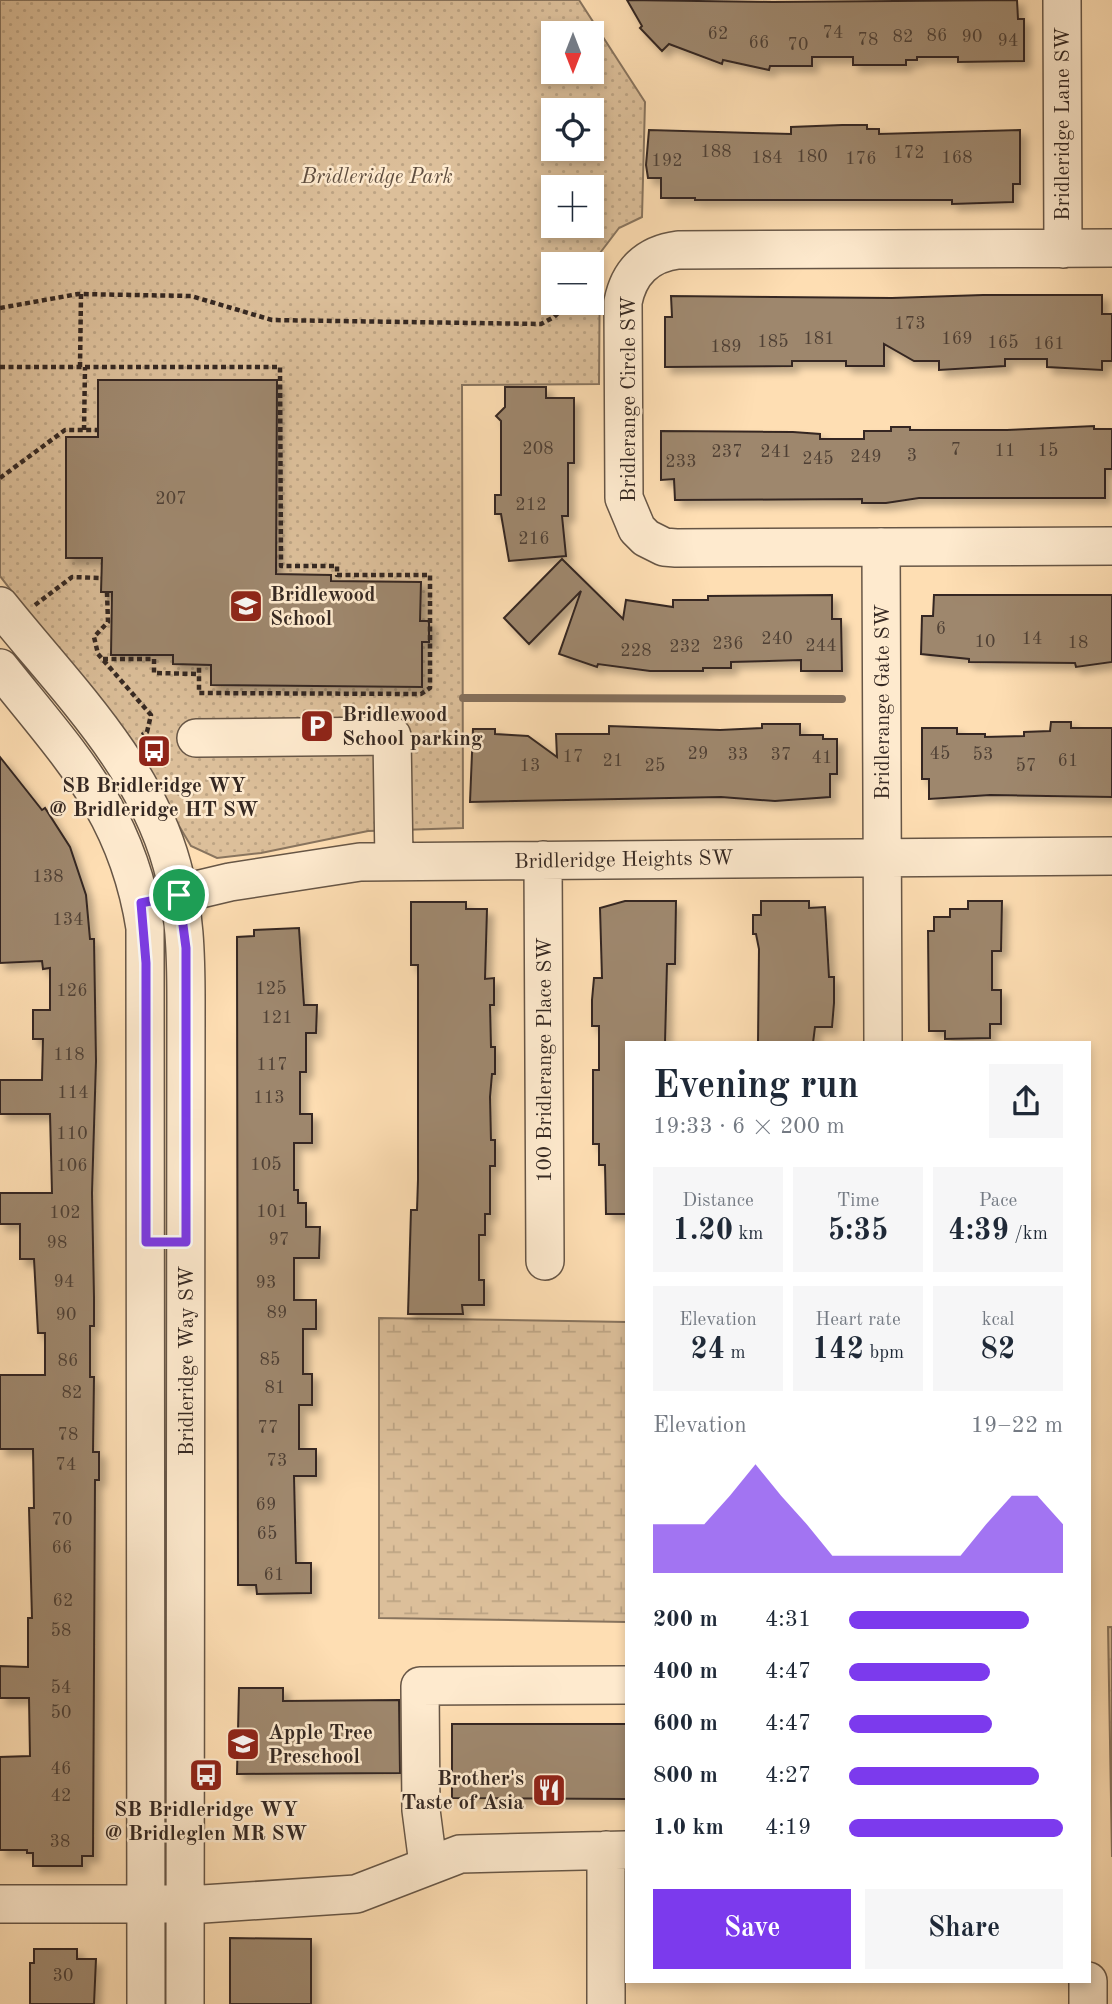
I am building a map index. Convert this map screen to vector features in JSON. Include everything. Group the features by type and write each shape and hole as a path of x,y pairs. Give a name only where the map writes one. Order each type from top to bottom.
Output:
{"street":[{"name":"Bridleridge Lane SW","path":"1062,0 1063,248"},
{"name":"Bridlerange Circle SW","path":"1112,248 678,250 650,257 628,282 623,302 624,498 638,529 655,542 676,548 1112,546"},
{"name":"Bridlerange Gate SW","path":"881,547 883,1041"},
{"name":"Bridleridge Way SW","path":"14,608 131,771 154,814 173,866 186,948 185,2004"},
{"name":"Bridleridge Way SW","path":"0,668 89,779 129,858 141,903 146,963 146,2004"},
{"path":"196,738 392,736 394,861"},
{"name":"Bridleridge Heights SW","path":"141,903 243,880 360,862 1112,856"},
{"name":"100 Bridlerange Place SW","path":"543,859 545,1261"},
{"path":"146,1242 186,1242"},
{"path":"146,1591 186,1590"},
{"path":"428,1864 421,1810 420,1686 625,1685"},
{"path":"0,1904 186,1904 356,1894 428,1864 460,1854 616,1850 606,2004"},
{"path":"1087,2004 1088,1983"}],"path":[{"path":"0,308 81,294 191,296 272,320 286,321 541,324 556,315"},
{"path":"81,294 84,430"},
{"path":"0,367 279,367 281,566 337,566 337,575 430,575 430,688 421,694 199,693 199,665"},
{"path":"0,478 65,429 98,430"},
{"path":"14,608 72,577 101,578"},
{"path":"107,592 108,622 94,637 98,654 151,715 147,732 138,737"},
{"path":"103,659 154,659 154,673 199,674"}],"green space":[{"name":"Bridleridge Park","path":"0,0 579,0 593,21 541,21 541,84 604,84 604,39 645,102 642,217 619,228 601,252 541,252 541,315 600,315 599,384 462,385 463,828 368,831 261,853 217,858 191,846 129,742 0,576"},
{"path":"379,1318 625,1322 625,1622 379,1618"},
{"path":"1108,1627 1112,1627 1112,1857"}],"building":[{"path":"627,0 1017,0 1018,19 1024,19 1024,61 958,62 958,57 917,57 917,60 906,60 906,65 853,65 853,57 812,57 812,66 770,66 769,70 723,60 722,64 669,44 662,51 640,28 642,26"},
{"path":"867,125 867,129 879,129 879,134 1020,130 1020,184 1013,184 1013,202 952,204 952,200 661,198 661,178 648,178 646,165 649,130 791,134 791,127"},
{"path":"1102,295 1102,314 1112,314 1112,361 1102,361 1102,370 1047,367 1047,359 1005,359 1005,366 939,370 939,361 914,361 884,344 884,366 846,366 846,361 792,361 792,366 665,367 665,317 672,317 671,296 892,298"},
{"path":"98,380 277,380 276,574 331,575 331,581 421,582 420,621 429,621 429,642 422,642 422,687 211,685 211,665 173,664 173,655 111,655 112,592 101,592 102,558 66,558 66,437 98,437"},
{"path":"505,387 546,387 546,398 574,398 574,463 568,463 568,516 562,516 566,556 509,561 501,514 495,514 495,495 501,495 501,421 496,416 505,407"},
{"path":"1094,426 1094,429 1112,429 1112,469 1105,469 1105,498 919,498 886,503 862,503 862,499 675,500 674,479 661,480 661,431 793,432 820,434 820,439 864,439 864,431 891,431 891,427 910,427 910,430 1007,430"},
{"path":"562,559 623,619 626,600 673,607 673,600 708,600 708,596 832,595 832,619 841,619 842,671 801,671 801,660 731,662 731,668 703,668 703,671 650,671 598,664 597,667 559,654 581,591 529,644 504,618"},
{"path":"934,595 1112,595 1112,662 1076,667 1075,663 969,662 969,659 921,654 922,616 933,616"},
{"path":"1051,722 1071,722 1071,728 1112,728 1112,797 990,795 929,799 929,779 922,779 922,728 957,728 957,734 985,734 985,737 1024,736 1024,732 1050,731"},
{"path":"762,724 800,724 800,735 823,735 823,739 837,739 837,774 830,774 830,797 775,801 721,797 470,802 473,729 495,729 495,734 528,736 557,757 556,734 609,734 609,726 720,730 762,728"},
{"path":"0,757 42,810 45,808 70,847 86,895 90,939 94,939 94,1326 90,1326 90,1377 94,1377 93,1452 99,1452 99,1480 95,1480 93,1856 82,1856 82,1866 33,1866 33,1853 27,1853 27,1850 0,1850 0,1757 30,1756 29,1698 0,1698 0,1666 28,1667 28,1618 32,1618 29,1508 34,1508 33,1449 0,1449 0,1375 45,1375 45,1333 38,1333 34,1259 20,1259 20,1224 0,1224 0,1193 52,1193 50,1114 0,1114 0,1080 42,1080 43,1039 33,1039 33,1010 50,1010 50,968 43,969 42,961 0,963"},
{"path":"625,901 676,901 675,964 667,964 665,1041 625,1041 625,1214 606,1214 605,1165 599,1165 599,1144 593,1144 593,1070 599,1070 599,1026 592,1026 592,1000 594,978 602,978 600,908"},
{"path":"761,901 809,901 809,908 825,907 829,977 834,977 832,1027 815,1027 813,1041 758,1041 759,949 756,934 753,934 753,915 761,915"},
{"path":"968,901 1002,901 1001,951 992,951 992,990 1001,990 1001,1024 990,1024 990,1038 945,1039 945,1031 929,1031 928,931 934,931 934,917 950,917 950,909 968,909"},
{"path":"411,902 466,902 466,909 487,909 485,979 494,978 494,1005 490,1005 495,1074 492,1074 490,1097 491,1140 495,1140 495,1166 490,1166 490,1214 485,1214 485,1235 479,1235 479,1280 484,1280 484,1305 462,1305 463,1314 408,1314 411,1210 417,1210 418,1180 418,965 411,965"},
{"path":"299,928 304,1005 317,1005 316,1033 306,1033 306,1072 300,1072 300,1114 312,1114 312,1143 294,1143 294,1190 298,1190 298,1203 306,1203 306,1227 320,1227 319,1258 294,1258 294,1300 316,1300 316,1329 303,1329 303,1374 312,1374 312,1405 299,1405 299,1449 316,1449 316,1476 294,1476 296,1563 311,1563 311,1593 257,1594 256,1585 238,1585 237,937 254,936 254,930"},
{"path":"239,1688 283,1688 283,1701 399,1700 400,1773 237,1774"},
{"path":"452,1724 625,1724 625,1799 452,1798"},
{"path":"230,1938 311,1939 311,2004 230,2004"},
{"path":"34,1949 77,1949 77,1959 96,1959 94,2004 30,2004 30,1963 34,1963"}],"waterway":[{"path":"463,698 842,699"}],"place":[{"name":"Bridlewood School","path":"246,606"},
{"name":"Bridlewood School parking","path":"317,726"},
{"name":"SB Bridleridge WY @ Bridleridge HT SW","path":"154,751"},
{"name":"Apple Tree Preschool","path":"243,1744"},
{"name":"SB Bridleridge WY @ Bridleglen MR SW","path":"206,1775"},
{"name":"Brother's Taste of Asia","path":"549,1790"}],"route":[{"path":"179,895 186,948 186,1242 146,1242 146,963 141,903 179,895"}]}
